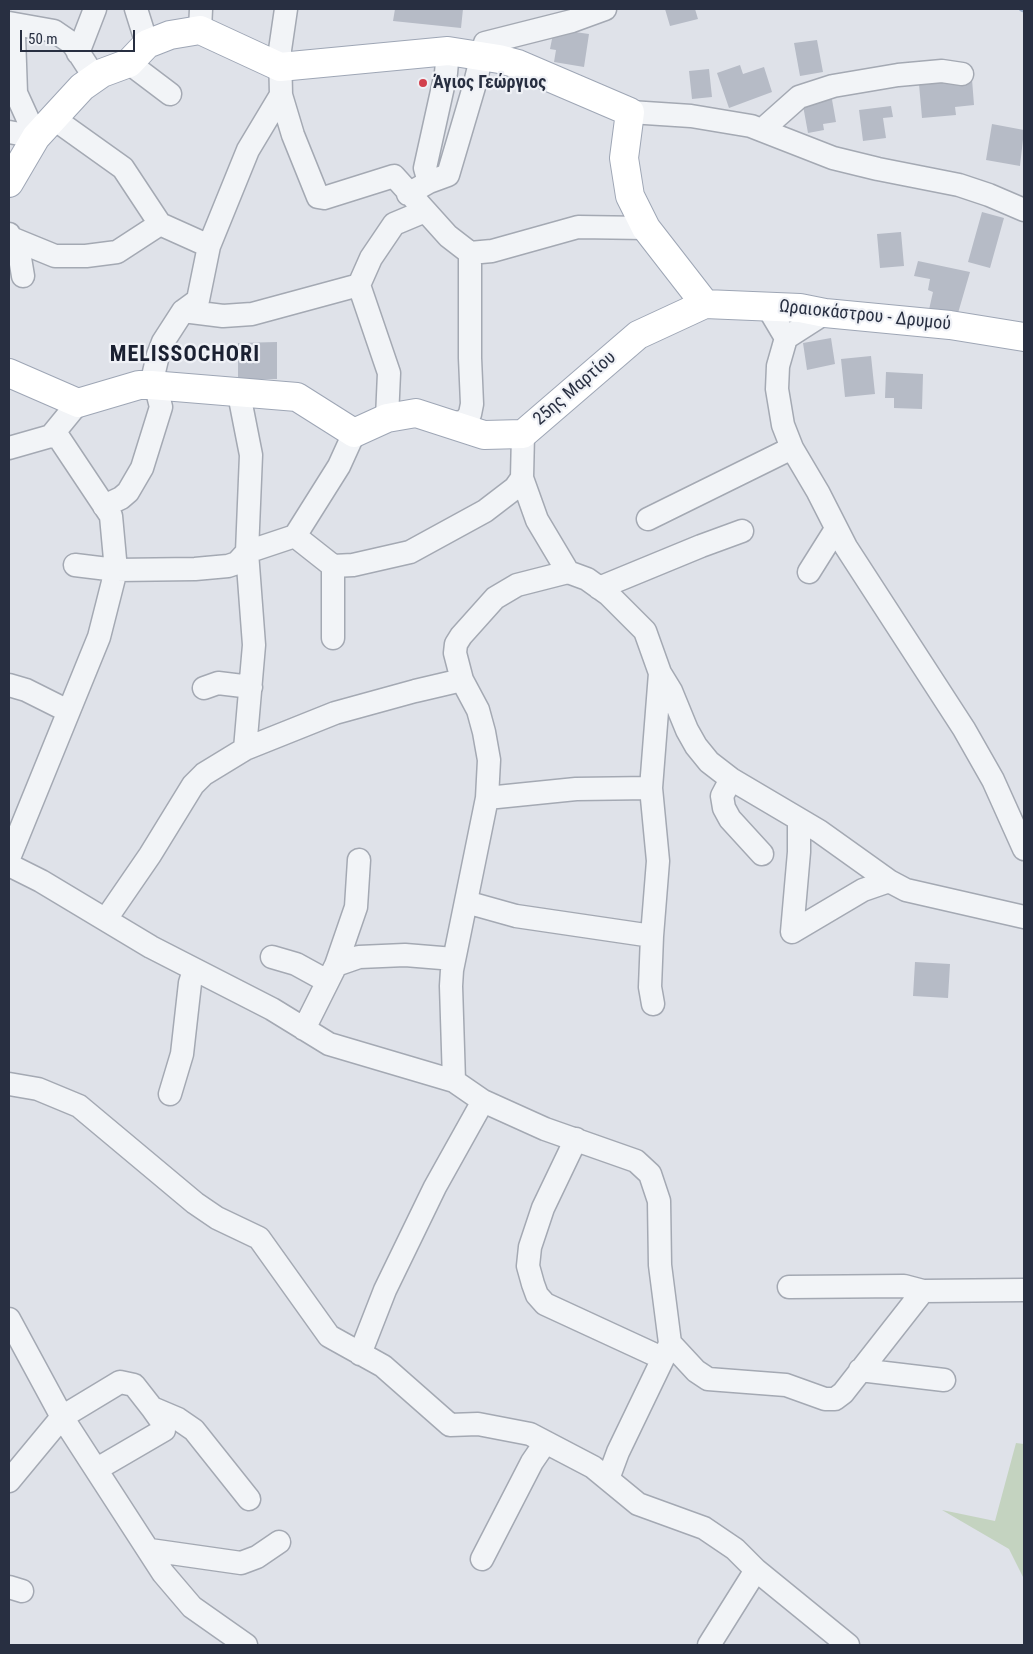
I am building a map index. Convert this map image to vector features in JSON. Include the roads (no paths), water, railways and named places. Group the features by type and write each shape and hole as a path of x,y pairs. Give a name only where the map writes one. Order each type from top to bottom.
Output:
{"main road":[{"path":"9,183 45,128 82,86 200,19 280,67 448,51 499,59 518,64 630,112 624,158 625,176 630,196 646,228 705,304"},
{"name":"Ωραιοκάστρου - Δρυμού","path":"705,304 767,306 950,325 1024,337"},
{"name":"25ης Μαρτίου","path":"354,433 387,418 416,413 484,436 523,434 638,335 705,304"},
{"path":"9,373 78,403 139,385 297,397 354,433"}],"street":[{"path":"78,53 96,9"},
{"path":"136,9 138,53 170,94"},
{"path":"286,9 280,67 281,95 292,135 318,197 324,198 394,176 408,194 448,236 470,253 492,251 578,227 646,228"},
{"path":"408,194 429,182 448,175 485,43 572,21 605,9"},
{"path":"9,24 54,31 72,44 95,78"},
{"path":"9,24 14,36 16,93 45,128 123,168 160,224 209,246"},
{"path":"429,182 425,168 446,73 448,51"},
{"path":"763,129 799,97 833,86 898,75 942,71 962,74"},
{"path":"104,506 121,498 128,492 142,468 161,407 158,395 151,385 163,342 183,311 198,300 201,293 209,246 248,150 281,95"},
{"path":"630,112 701,117 763,129 807,149 833,158 959,185 1024,210"},
{"path":"9,132 45,128"},
{"path":"387,418 389,373 359,285 371,258 394,224 425,211"},
{"path":"10,236 54,256 86,256 117,252 160,224"},
{"path":"10,236 20,258 23,276"},
{"path":"452,424 464,421 472,404 470,253"},
{"path":"183,311 223,316 252,314 359,285"},
{"path":"767,306 786,338"},
{"path":"825,313 786,338 778,366 777,389 783,425 792,448 818,492 836,529 943,700 964,729 993,780 1024,850"},
{"path":"239,394 251,455 247,552 254,645 245,749"},
{"path":"51,436 78,403"},
{"path":"75,565 116,570 195,569 228,566 237,563 247,552 295,536 340,466 354,433"},
{"path":"523,434 522,478 536,520 568,572"},
{"path":"9,448 51,436 60,438 111,516 116,570 98,637 9,858"},
{"path":"648,519 792,448"},
{"path":"295,536 333,566 368,563 410,552 485,511 515,488 522,478"},
{"path":"809,572 836,529"},
{"path":"599,588 742,531"},
{"path":"333,566 333,638"},
{"path":"454,1080 450,986 486,798 489,760 478,710 462,680 455,653 456,644 495,598 517,585 568,572 587,579 622,606 645,632 660,673 671,691 696,746 709,762 731,779 818,832 888,881 906,890 1024,917"},
{"path":"654,1004 650,987 658,861 651,788 660,673"},
{"path":"106,919 150,855 193,785 217,765 245,749 335,713 415,690 462,680"},
{"path":"204,688 218,683 251,688"},
{"path":"9,685 26,690 68,711"},
{"path":"731,779 722,796 724,808 730,819 762,854"},
{"path":"486,798 576,789 651,788"},
{"path":"799,821 799,852 792,932 863,890 888,881"},
{"path":"304,1029 332,973 356,907 359,860"},
{"path":"9,865 194,970 272,1009 329,1044 454,1080 483,1101 545,1129 636,1160 650,1174 659,1201 660,1265 666,1350 608,1479"},
{"path":"466,902 516,916 652,936"},
{"path":"272,957 332,973 359,957 405,955 454,959"},
{"path":"170,1094 182,1054 190,983 194,970"},
{"path":"9,1084 38,1089 79,1106 195,1203 217,1218 259,1238 329,1336 391,1372 450,1424 478,1424 530,1434 593,1467 638,1504 704,1528 735,1549 824,1638 848,1645"},
{"path":"360,1354 385,1290 435,1187 483,1101"},
{"path":"576,1139 543,1208 530,1247 528,1266 537,1296 545,1304 666,1350 708,1379 786,1385 825,1399 836,1399 844,1393 923,1291"},
{"path":"789,1287 904,1286 923,1291 1024,1290"},
{"path":"9,1319 62,1417 98,1469 168,1580 192,1607 246,1645"},
{"path":"860,1370 944,1380"},
{"path":"10,1477 62,1417 120,1382 134,1385 164,1425 164,1430 98,1469"},
{"path":"152,1408 178,1419 194,1430 250,1499"},
{"path":"482,1559 532,1462 545,1443"},
{"path":"150,1550 241,1564 264,1553 279,1542"},
{"path":"709,1645 756,1570"}],"place":[{"name":"Άγιος Γεώργιος","path":"423,83"}],"district":[{"name":"MELISSOCHORI","path":"185,355"}]}
